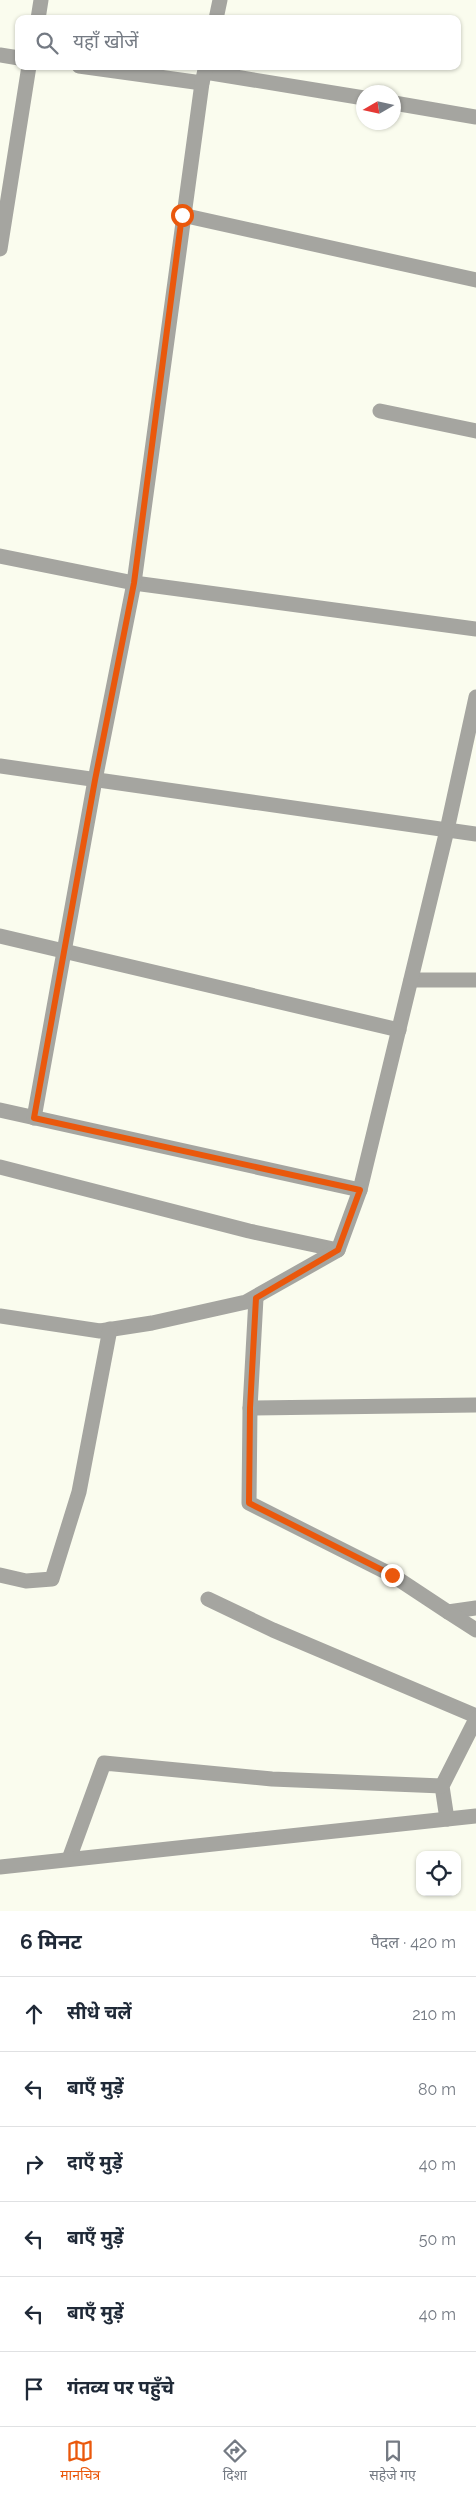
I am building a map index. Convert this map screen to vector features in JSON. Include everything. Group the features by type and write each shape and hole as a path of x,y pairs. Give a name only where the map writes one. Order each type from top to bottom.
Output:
{"street":[{"path":"39,15 41,0"},
{"path":"217,15 220,0"},
{"path":"0,55 15,57"},
{"path":"0,249 28,70"},
{"path":"142,70 204,74 356,97"},
{"path":"34,1118 95,780 134,583 182,215 204,74"},
{"path":"401,105 476,117"},
{"path":"182,215 476,280"},
{"path":"380,411 476,431"},
{"path":"0,556 134,583 476,629"},
{"path":"0,1316 100,1331 152,1323 256,1298 338,1250 360,1190 447,830 476,697"},
{"path":"0,766 476,834"},
{"path":"0,936 399,1030"},
{"path":"411,980 476,980"},
{"path":"0,1110 360,1190"},
{"path":"0,1167 249,1231 338,1250"},
{"path":"256,1298 250,1408 249,1503 392,1575 476,1630"},
{"path":"0,1575 26,1581 52,1579 79,1492 110,1330"},
{"path":"250,1408 476,1405"},
{"path":"208,1599 273,1630 476,1716"},
{"path":"448,1612 476,1608"},
{"path":"447,1819 442,1786 476,1720"},
{"path":"69,1859 104,1763 272,1779 442,1786"},
{"path":"0,1867 476,1816"}],"route":[{"path":"182,215 134,583 95,780 34,1118 360,1190 338,1250 256,1298 250,1408 249,1503 392,1575"}]}
